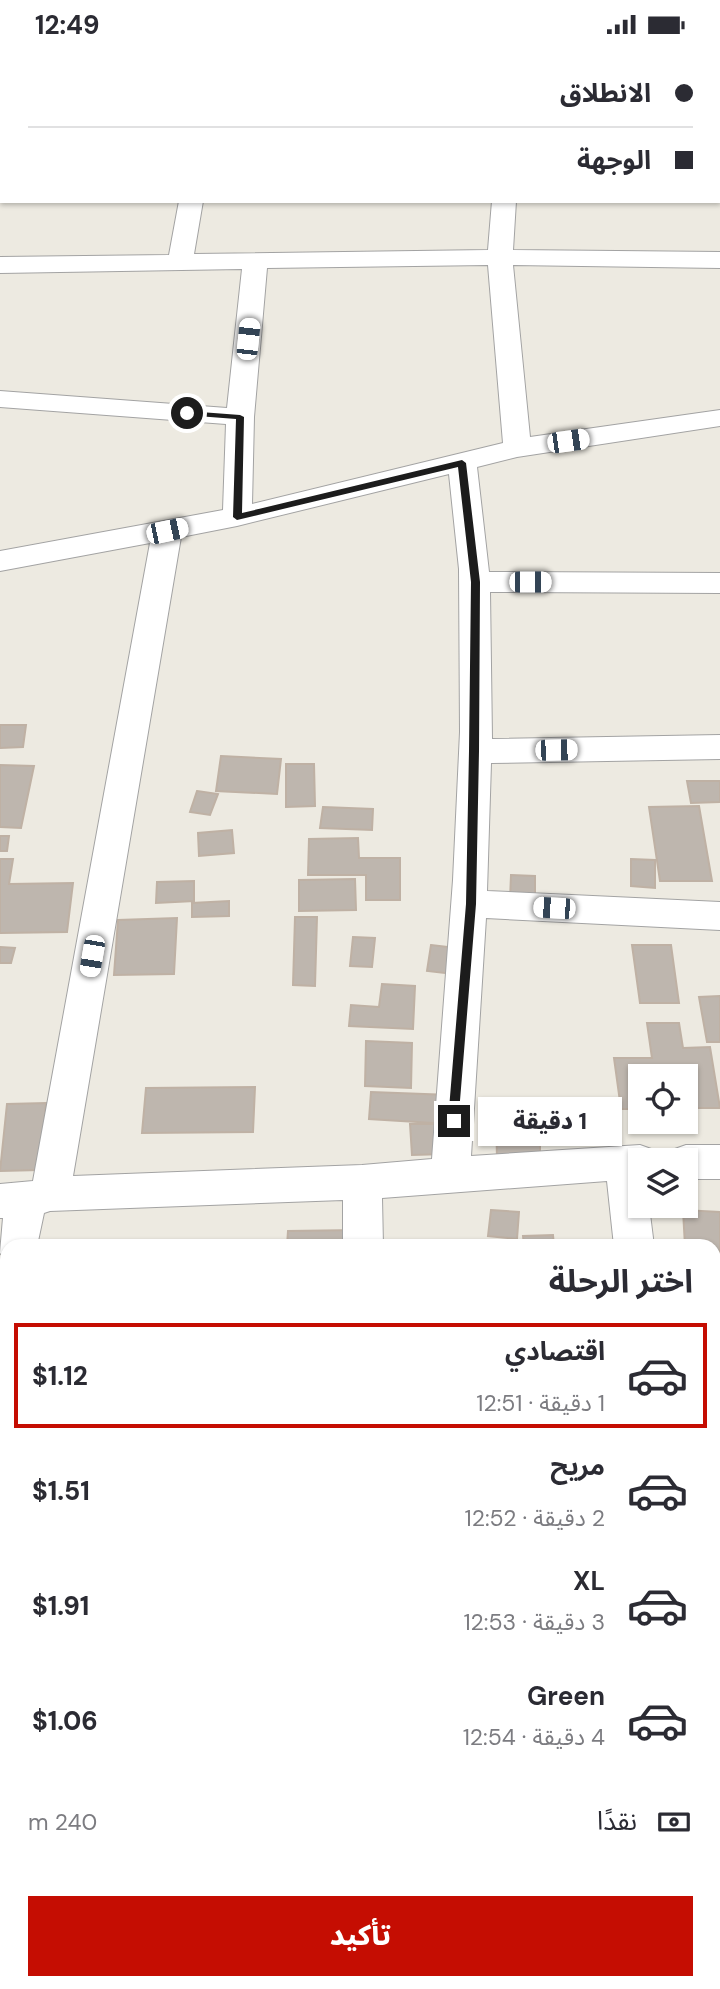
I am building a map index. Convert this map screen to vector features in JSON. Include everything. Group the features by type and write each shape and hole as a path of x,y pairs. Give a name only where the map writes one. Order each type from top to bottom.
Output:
{"street":[{"path":"180,264 191,203"},
{"path":"504,203 500,257 517,448"},
{"path":"0,265 500,257 720,260"},
{"path":"237,517 240,417 255,262"},
{"path":"0,399 240,417"},
{"path":"0,561 237,517 517,448 720,418"},
{"path":"450,1176 471,904 474,751 475,582 462,463"},
{"path":"18,1239 167,531"},
{"path":"475,582 720,583"},
{"path":"474,751 720,747"},
{"path":"471,904 720,916"},
{"path":"698,1162 720,1162"},
{"path":"26,1198 362,1182 628,1163"},
{"path":"362,1182 363,1239"},
{"path":"634,1218 634,1239"}],"building":[{"path":"0,725 26,725 23,747 0,748"},
{"path":"221,756 281,759 277,794 216,791"},
{"path":"286,764 314,764 315,806 286,807"},
{"path":"0,765 34,766 21,828 0,827"},
{"path":"687,781 720,781 720,802 691,803"},
{"path":"197,791 218,794 210,815 190,812"},
{"path":"699,806 712,881 660,881 649,807"},
{"path":"323,807 373,809 372,830 320,828"},
{"path":"232,830 234,853 199,856 198,833"},
{"path":"0,836 9,836 7,851 0,851"},
{"path":"358,838 359,858 400,858 400,900 366,900 366,875 308,875 309,839"},
{"path":"0,859 13,859 9,884 73,883 67,932 0,933"},
{"path":"631,859 655,860 655,888 631,886"},
{"path":"511,875 535,876 535,901 510,900"},
{"path":"355,879 356,910 299,911 299,880"},
{"path":"194,881 194,901 156,903 157,882"},
{"path":"229,901 229,916 192,917 192,903"},
{"path":"295,917 317,917 315,986 293,985"},
{"path":"177,918 174,974 114,975 118,920"},
{"path":"353,937 375,938 372,967 350,966"},
{"path":"431,945 457,948 453,974 427,971"},
{"path":"632,945 671,945 679,1003 640,1003"},
{"path":"0,947 15,948 11,963 0,963"},
{"path":"382,984 415,986 413,1029 349,1026 351,1005 379,1007"},
{"path":"720,996 720,1042 707,1042 699,997"},
{"path":"647,1023 679,1023 683,1048 710,1047 720,1108 698,1108 698,1064 628,1064 628,1109 621,1109 614,1058 652,1058"},
{"path":"366,1041 412,1043 411,1088 365,1086"},
{"path":"255,1087 253,1132 142,1133 146,1088"},
{"path":"371,1092 450,1095 449,1124 369,1119"},
{"path":"46,1103 39,1170 0,1171 7,1104"},
{"path":"496,1110 540,1112 540,1161 497,1159"},
{"path":"410,1124 445,1124 446,1154 412,1155"},
{"path":"491,1210 519,1212 517,1239 488,1236"},
{"path":"698,1211 720,1212 720,1239 685,1239 683,1218 698,1218"},
{"path":"358,1230 358,1239 287,1239 288,1231"},
{"path":"553,1235 553,1239 523,1239 523,1236"}],"route":[{"path":"187,413 240,417 237,517 462,463 475,582 474,751 471,904 454,1121"}]}
